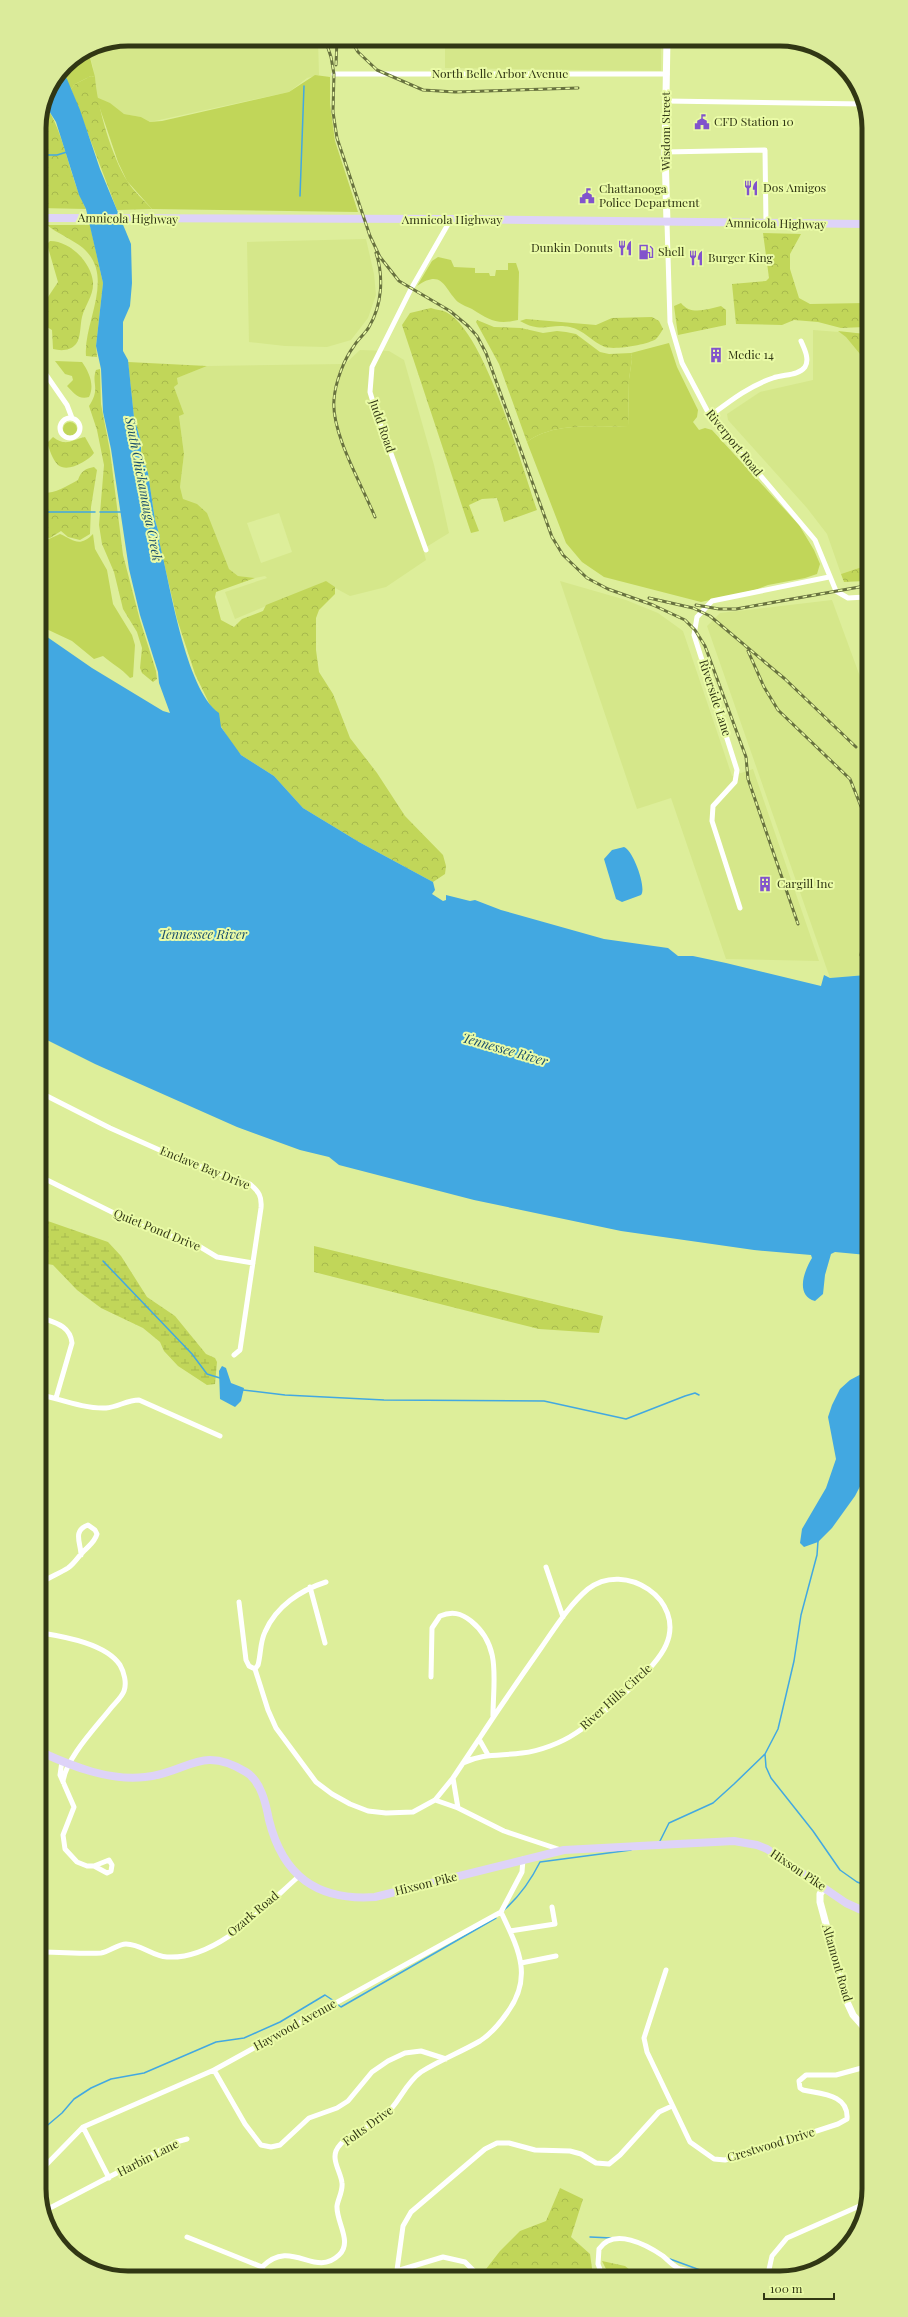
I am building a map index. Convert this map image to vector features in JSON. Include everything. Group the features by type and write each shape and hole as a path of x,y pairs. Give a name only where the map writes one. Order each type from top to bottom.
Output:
{"main road":[{"name":"Amnicola Highway","path":"46,218 141,220 451,219 667,223 862,224"},
{"name":"Hixson Pike","path":"46,1754 66,1763 105,1775 132,1777 158,1775 195,1761 211,1759 232,1764 248,1773 258,1785 267,1809 274,1839 298,1877 326,1893 343,1897 364,1898 564,1850 672,1843 740,1842 767,1849 856,1909 862,1911"}],"street":[{"name":"Wisdom Street","path":"667,46 665,152 667,223"},
{"name":"North Belle Arbor Avenue","path":"334,74 667,74"},
{"path":"666,101 859,104"},
{"path":"665,152 765,150 766,224"},
{"name":"Judd Road","path":"426,550 376,412 370,392 370,382 372,367 385,339 451,219"},
{"name":"Riverport Road","path":"667,223 670,322 682,363 710,416 811,534 815,540 829,577 840,594 848,598 862,597"},
{"path":"710,416 750,387 774,377 799,372 806,366 807,357 801,340"},
{"path":"46,375 67,405 72,418 80,425 79,432 75,437 69,438 63,435 60,426 63,421 72,418"},
{"name":"Riverside Lane","path":"740,908 712,821 713,806 735,782 737,770 694,635 697,617 712,601 829,577"},
{"name":"Enclave Bay Drive","path":"46,1095 182,1160 243,1181 254,1188 262,1198 240,1350 234,1355"},
{"name":"Quiet Pond Drive","path":"46,1179 132,1222 191,1243 216,1257 253,1263"},
{"path":"46,1320 65,1327 72,1337 72,1343 56,1398"},
{"path":"46,1396 99,1408 112,1407 130,1400 139,1400 220,1436"},
{"path":"46,1580 68,1567 81,1555 96,1538 95,1530 88,1525 79,1531 78,1536 81,1555"},
{"path":"546,1567 563,1616"},
{"name":"River Hills Circle","path":"435,1800 453,1778 493,1716 563,1616 588,1590 599,1583 628,1579 645,1586 658,1598 668,1620 669,1636 667,1644 658,1659 647,1672 575,1734 541,1749 524,1753 476,1757 463,1763"},
{"path":"255,1669 258,1665 266,1630 285,1604 310,1587 326,1582"},
{"path":"310,1587 326,1643"},
{"path":"239,1602 246,1660 249,1666 255,1669 268,1710 276,1728 316,1782 332,1794 362,1809 386,1813 413,1812 435,1800 458,1808 504,1831 564,1850"},
{"path":"431,1677 432,1628 440,1616 454,1612 461,1614 478,1626 487,1637 492,1649 493,1716"},
{"path":"46,1634 76,1640 96,1648 113,1657 124,1673 124,1692 66,1763 60,1775 74,1807 63,1835 65,1849 77,1862 94,1866"},
{"path":"480,1738 488,1755"},
{"path":"63,1782 66,1763"},
{"path":"453,1778 458,1808"},
{"path":"501,1912 522,1872 523,1860"},
{"name":"Ozark Road","path":"46,1952 102,1953 125,1944 165,1957 178,1957 196,1952 218,1943 235,1931 298,1877"},
{"name":"Altamont Road","path":"824,1888 820,1894 820,1902 847,2002 853,2015 862,2025"},
{"path":"510,1931 555,1924 552,1907"},
{"name":"Folts Drive","path":"262,2267 271,2258 280,2255 321,2264 333,2261 341,2254 345,2241 337,2207 343,2185 335,2162 336,2151 346,2140 394,2108 412,2080 482,2039 503,2019 517,1998 521,1988 521,1963 510,1931 501,1912"},
{"name":"Haywood Avenue","path":"46,2166 83,2127 214,2070 501,1912"},
{"path":"521,1963 556,1956"},
{"name":"Crestwood Drive","path":"666,1970 644,2038 647,2052 690,2142 714,2158 725,2160 838,2124 847,2119 848,2110 842,2102 835,2097 803,2090 800,2088 799,2081 806,2075 836,2076 862,2068"},
{"path":"214,2070 245,2124 261,2145 271,2147 285,2141 309,2118 337,2108 348,2101 372,2072 388,2060 405,2053 421,2051 446,2059"},
{"path":"397,2270 403,2226 411,2212 485,2149 497,2143 509,2143 535,2150 570,2151 581,2154 596,2163 609,2164 620,2155 659,2112 672,2106"},
{"path":"83,2127 109,2178"},
{"name":"Harbin Lane","path":"49,2209 176,2142 187,2139"},
{"path":"769,2271 772,2256 787,2238 860,2206"},
{"path":"187,2237 262,2267 264,2271"},
{"path":"601,2271 598,2264 599,2249 609,2240 618,2238 638,2242 662,2255 679,2268 692,2271"},
{"path":"394,2271 443,2257 465,2262 473,2271"}],"shaded area":[{"path":"318,46 319,75 307,78 289,92 150,122 141,117 124,114 96,97 93,67 90,56 101,50 117,47"},
{"path":"445,46 661,46 661,71 445,68"},
{"path":"366,239 374,274 376,295 368,318 351,340 327,347 285,346 249,342 247,242"},
{"path":"813,330 862,334 862,567 841,574 827,534 807,508 728,420 727,414 760,392 813,380"},
{"path":"360,350 389,351 404,360 434,465 449,533 423,549 426,560 386,587 350,596 324,582 235,619 225,592 267,578 265,576 255,578 238,576 229,569 222,555 183,499 180,487 184,454 179,415 184,414 174,387 178,384 177,378 207,366 345,364","holes":["279,513 292,552 261,563 247,523"]},
{"path":"560,581 626,600 658,613 683,631 732,776 753,769 819,961 726,959 671,798 637,809"},
{"path":"832,600 862,682 862,975 830,978 707,626 720,613"}],"green space":[{"path":"89,56 95,77 91,76 75,84 71,89 64,77 74,66"},
{"path":"315,75 330,77 330,104 335,141 358,212 152,209 127,181 118,162 96,97 110,103 124,114 141,117 150,122 162,121 289,92"},
{"path":"91,76 95,77 102,117 116,160 130,186 152,209 117,210 71,89 75,84"},
{"path":"48,110 57,128 75,183 86,209 46,208 46,122"},
{"path":"47,225 90,225 103,283 96,346 97,357 86,356 86,343 96,300 98,286 97,272 92,260 83,248"},
{"path":"763,233 801,234 790,254 790,269 799,298 810,304 862,303 862,327 841,328 818,322 794,320 782,325 736,324 732,284 766,281 769,278"},
{"path":"50,241 58,242 72,249 84,260 93,282 91,296 83,313 78,341 74,346 65,350 53,349 52,330 46,326 46,299 58,282 47,244"},
{"path":"438,257 451,260 454,267 475,268 475,273 489,273 490,276 495,276 496,270 508,270 508,263 516,263 519,272 518,320 499,322 489,319 458,302 446,286 438,280 432,279 417,286 432,261"},
{"path":"681,303 685,307 694,310 705,310 721,306 726,310 726,325 678,335 674,306"},
{"path":"431,308 446,312 460,324 475,345 500,402 537,510 504,522 497,498 482,499 469,505 479,531 471,533 402,325 410,313"},
{"path":"652,317 659,321 663,329 656,339 639,345 616,348 605,347 580,331 570,327 557,326 540,328 520,321 526,319 596,325 612,318"},
{"path":"477,320 494,327 521,328 543,333 557,331 576,334 600,352 609,354 631,353 632,359 629,379 628,426 563,428 538,435 527,442 499,364 476,322"},
{"path":"838,331 862,334 862,355 860,354 846,337"},
{"path":"669,343 677,367 698,410 697,417 693,422 699,430 705,428 712,430 799,525 814,550 820,564 817,574 701,602 604,577 582,562 566,543 527,442 538,435 563,428 628,426 629,379 632,359 631,353"},
{"path":"55,361 82,362 87,370 91,383 91,392 89,397 79,397 67,386 73,380 72,376 65,374"},
{"path":"128,362 207,366 177,378 178,384 174,387 184,414 179,416 184,454 180,487 183,499 197,504 207,513 229,569 238,576 255,578 216,592 215,597 221,620 234,627 242,619 263,611 266,605 326,581 335,587 335,594 319,610 316,618 316,650 319,672 333,694 350,738 377,773 405,816 443,855 446,866 445,874 433,882 359,842 303,808 274,776 241,755 233,746 219,723 219,715 210,705 195,674 177,619 159,541 160,537 155,520 148,473 141,453 142,445 134,417"},
{"path":"100,369 101,404 110,451 123,555 140,620 156,671 157,679 153,682 142,673 140,668 142,648 137,632 123,609 114,572 102,544 99,525 104,465 97,430 89,406 93,400 95,390 94,379 96,370"},
{"path":"67,422 73,422 77,426 77,432 73,436 67,436 63,432 63,426"},
{"path":"53,437 65,442 85,437 94,453 78,465 67,468 62,467 54,460 47,443"},
{"path":"94,467 97,470 91,507 90,534 80,540 68,537 61,531 50,538 46,538 46,493 55,491 78,480 80,474"},
{"path":"60,534 76,542 80,542 84,541 93,534 95,549 107,570 113,604 132,635 135,645 133,677 130,678 103,656 94,659 72,641 46,629 46,569 48,567 46,561 46,540"},
{"path":"862,567 862,581 844,582 841,574"},
{"path":"46,1220 108,1242 121,1256 147,1297 175,1316 206,1354 215,1358 217,1362 215,1384 207,1385 178,1366 164,1351 160,1342 143,1328 101,1308 77,1290 53,1265 46,1264"},
{"path":"314,1246 603,1316 599,1333 539,1329 314,1272"},
{"path":"560,2188 583,2199 571,2237 590,2254 592,2271 485,2271 500,2251 520,2231 546,2221"},
{"path":"602,2261 625,2266 631,2271 607,2271"}],"water":[{"name":"Tennessee River","path":"65,76 80,110 100,169 131,244 132,283 130,306 123,322 123,351 128,360 134,417 141,442 141,453 148,473 155,520 160,537 159,541 180,633 197,682 207,700 219,713 221,727 241,755 274,776 303,808 359,842 433,882 435,890 432,894 443,901 446,900 446,895 470,901 475,900 501,910 604,939 668,948 678,956 693,956 821,986 824,975 830,978 862,975 862,1255 835,1252 831,1254 825,1275 823,1294 815,1301 805,1294 803,1288 804,1276 812,1258 811,1255 754,1250 621,1231 474,1200 339,1165 329,1157 300,1150 237,1127 95,1064 46,1040 46,636 92,668 163,711 170,713 159,683 158,672 140,615 129,569 111,449 103,412 101,369 96,346 103,283 86,209 79,195 56,122 48,110 49,106 54,92"},
{"path":"624,847 628,850 635,862 641,878 642,891 641,895 622,902 616,899 604,859 612,850"},
{"path":"222,1366 226,1368 231,1383 244,1388 241,1401 235,1407 220,1399 219,1371"},
{"path":"862,1374 862,1483 855,1496 832,1528 818,1542 804,1547 800,1543 802,1529 826,1488 836,1459 828,1417 840,1389 850,1380"}],"waterway":[{"path":"300,196 304,86"},
{"path":"46,155 57,155 67,152"},
{"path":"46,511 95,512"},
{"path":"100,512 122,512"},
{"path":"103,1261 192,1354 207,1374 220,1378"},
{"path":"243,1390 285,1395 384,1400 544,1401 626,1419 685,1396 695,1393 699,1395"},
{"path":"660,1841 669,1823 713,1803 765,1754 778,1729 794,1661 801,1615 817,1555 818,1541"},
{"path":"765,1754 766,1767 771,1778 813,1831 840,1870 862,1884"},
{"path":"504,1910 525,1888 540,1862 631,1850"},
{"path":"337,2004 341,2007 496,1918"},
{"path":"46,2126 62,2113 74,2099 91,2088 111,2079 144,2073 216,2042 244,2038 280,2022 325,1995 334,2001"},
{"path":"590,2237 612,2238"},
{"path":"670,2259 700,2270"}],"railway":[{"path":"327,46 334,74 333,112 337,138 370,236 380,257 399,281 450,311 468,326 477,336 486,353 552,537 563,555 587,578 608,589 653,605 685,620 695,630 705,646 746,757 748,779 798,924"},
{"path":"336,65 337,46"},
{"path":"354,46 358,52 377,70 423,90 455,92 578,88"},
{"path":"375,517 342,443 334,413 334,400 338,379 350,351 366,332 377,310 381,281 379,262 376,253"},
{"path":"696,605 719,609 736,609 862,587"},
{"path":"649,598 693,608 710,616 785,679 856,747"},
{"path":"748,651 764,687 778,710 850,779 862,809"},
{"path":"861,955 862,949"}],"place":[{"name":"CFD Station 10","path":"702,122"},
{"name":"Dos Amigos","path":"751,188"},
{"name":"Chattanooga Police Department","path":"587,196"},
{"name":"Dunkin Donuts","path":"625,248"},
{"name":"Shell","path":"646,252"},
{"name":"Burger King","path":"696,258"},
{"name":"Medic 14","path":"716,355"},
{"name":"Cargill Inc","path":"765,884"}],"water label":[{"name":"South Chickamauga Creek","path":"144,489"}]}
